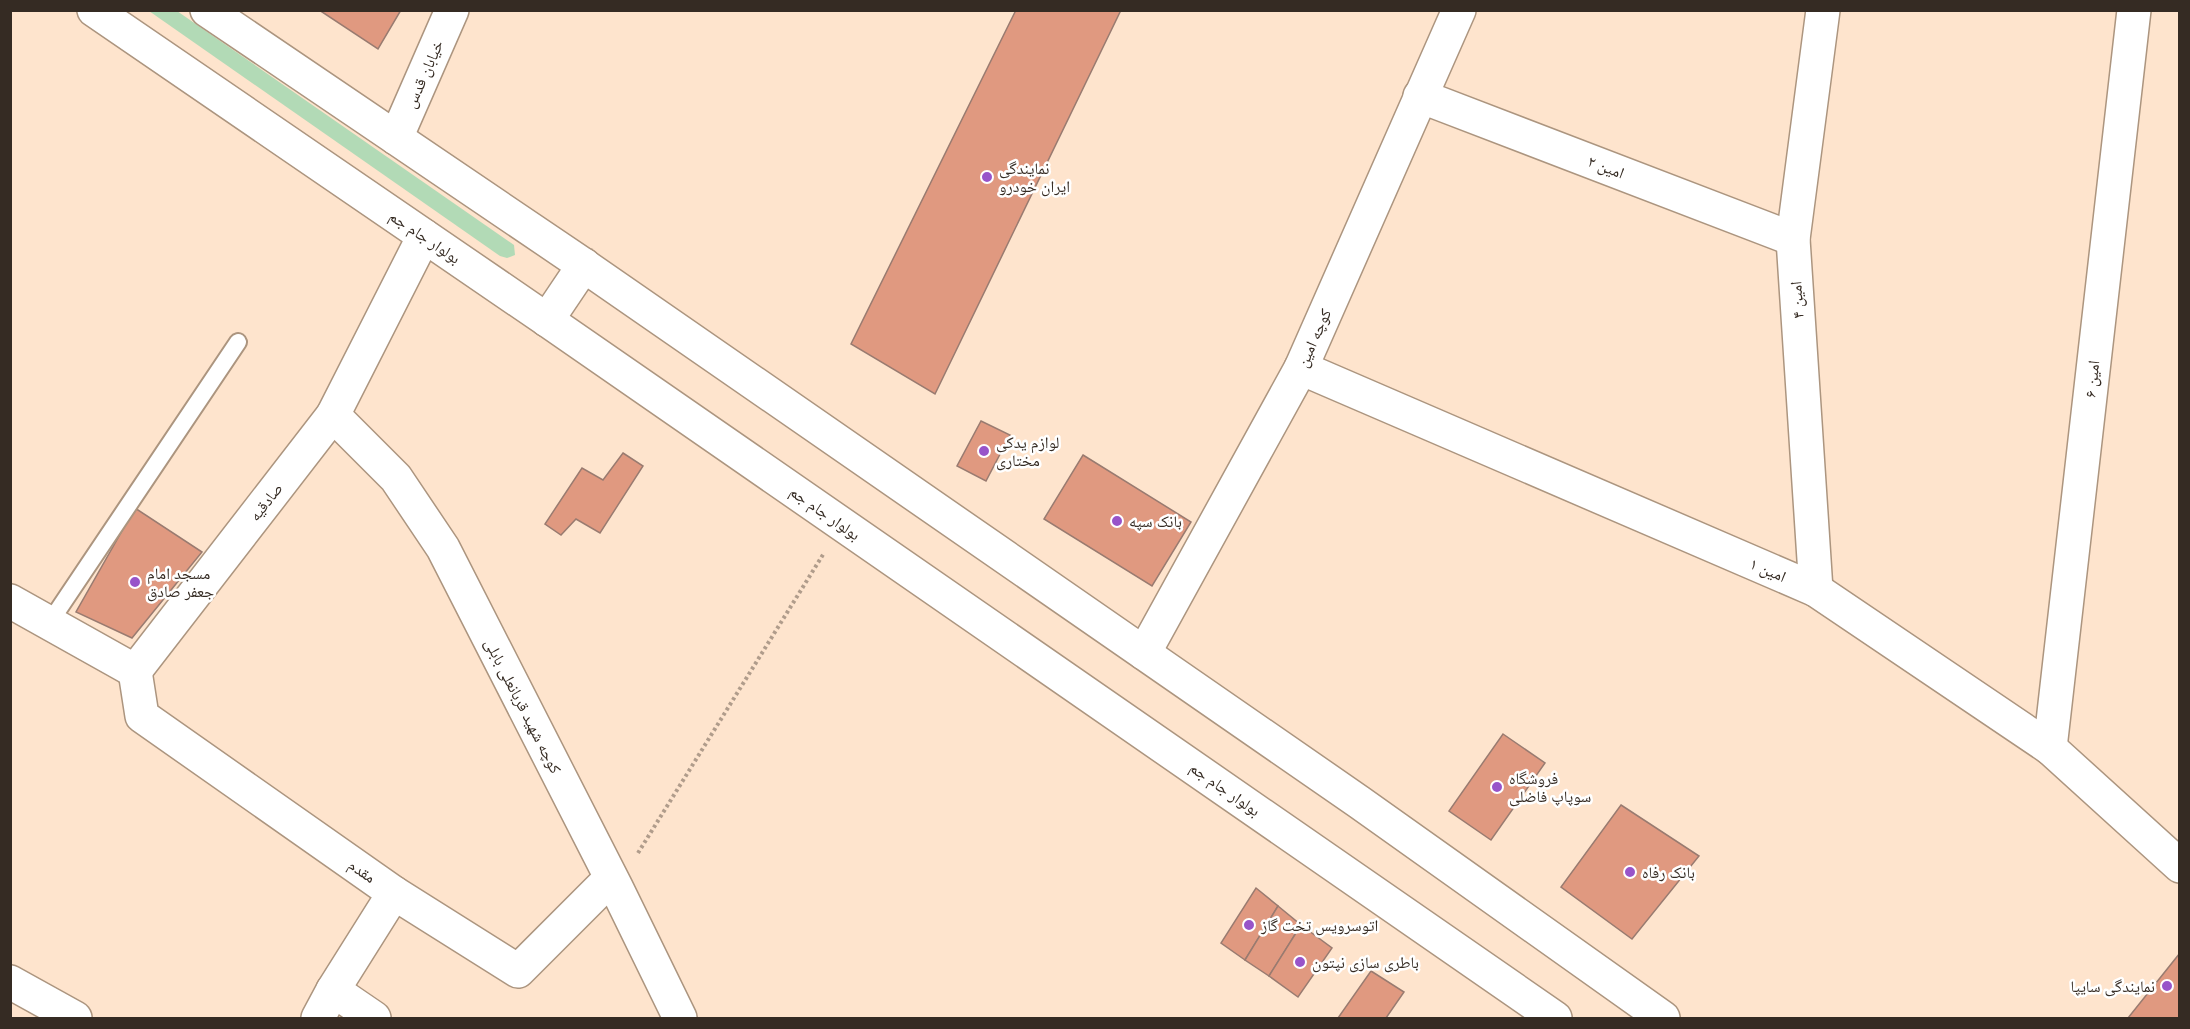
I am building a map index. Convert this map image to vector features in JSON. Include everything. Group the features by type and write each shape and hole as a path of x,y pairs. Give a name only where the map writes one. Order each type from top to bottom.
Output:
{"street":[{"name":"بولوار جام جم","path":"94,10 547,320 1555,1018"},
{"path":"207,10 584,265 1359,802 1663,1018"},
{"name":"خیابان قدس","path":"396,138 452,10"},
{"name":"کوچه امین","path":"1144,653 1301,368 1459,10"},
{"name":"امین ۴","path":"1816,590 1793,238 1823,10"},
{"name":"امین ۶","path":"2050,748 2134,10"},
{"name":"امین ۲","path":"1420,96 1793,238"},
{"name":"صادقیه","path":"135,671 333,415 424,236"},
{"path":"547,320 584,265"},
{"name":"امین ۱","path":"1301,368 1816,590 2050,748 2180,866"},
{"name":"کوچه شهید قربانعلی بابلی","path":"333,415 396,478 443,548 680,1018"},
{"path":"10,601 135,671"},
{"name":"مقدم","path":"135,671 142,716 394,893 518,971 613,883"},
{"path":"374,1018 325,1004 394,893"},
{"path":"10,982 75,1018"}],"lane":[{"path":"51,622 238,342"}],"path":[{"path":"613,883 842,525"}],"green space":[{"path":"149,11 177,11 514,245 515,255 507,258 500,256"}],"building":[{"path":"319,10 401,10 378,49"},
{"name":"نمایندگی ایران خودرو","path":"1016,10 1121,10 935,394 851,344"},
{"name":"لوازم یدکی مختاری","path":"981,421 1010,435 986,481 957,466"},
{"path":"623,453 643,466 600,533 576,519 561,535 545,524 582,468 603,480"},
{"name":"بانک سپه","path":"1083,455 1191,522 1152,586 1044,519"},
{"name":"مسجد امام جعفر صادق","path":"135,508 202,552 132,638 76,612"},
{"name":"فروشگاه سوپاپ فاضلی","path":"1503,734 1545,763 1491,840 1449,811"},
{"name":"بانک رفاه","path":"1621,805 1699,856 1632,939 1561,887"},
{"name":"اتوسرویس تخت گاز","path":"1256,888 1278,906 1245,960 1221,943"},
{"path":"1278,906 1301,925 1269,976 1245,960"},
{"name":"باطری سازی نپتون","path":"1301,925 1332,948 1298,997 1269,976"},
{"name":"نمایندگی سایپا","path":"2180,953 2180,1018 2128,1018"},
{"path":"1371,971 1404,992 1386,1018 1338,1018"}],"place":[{"name":"نمایندگی ایران خودرو","path":"987,177"},
{"name":"لوازم یدکی مختاری","path":"984,451"},
{"name":"بانک سپه","path":"1117,521"},
{"name":"مسجد امام جعفر صادق","path":"135,582"},
{"name":"فروشگاه سوپاپ فاضلی","path":"1497,787"},
{"name":"بانک رفاه","path":"1630,872"},
{"name":"اتوسرویس تخت گاز","path":"1249,925"},
{"name":"باطری سازی نپتون","path":"1300,962"},
{"name":"نمایندگی سایپا","path":"2167,986"}]}
